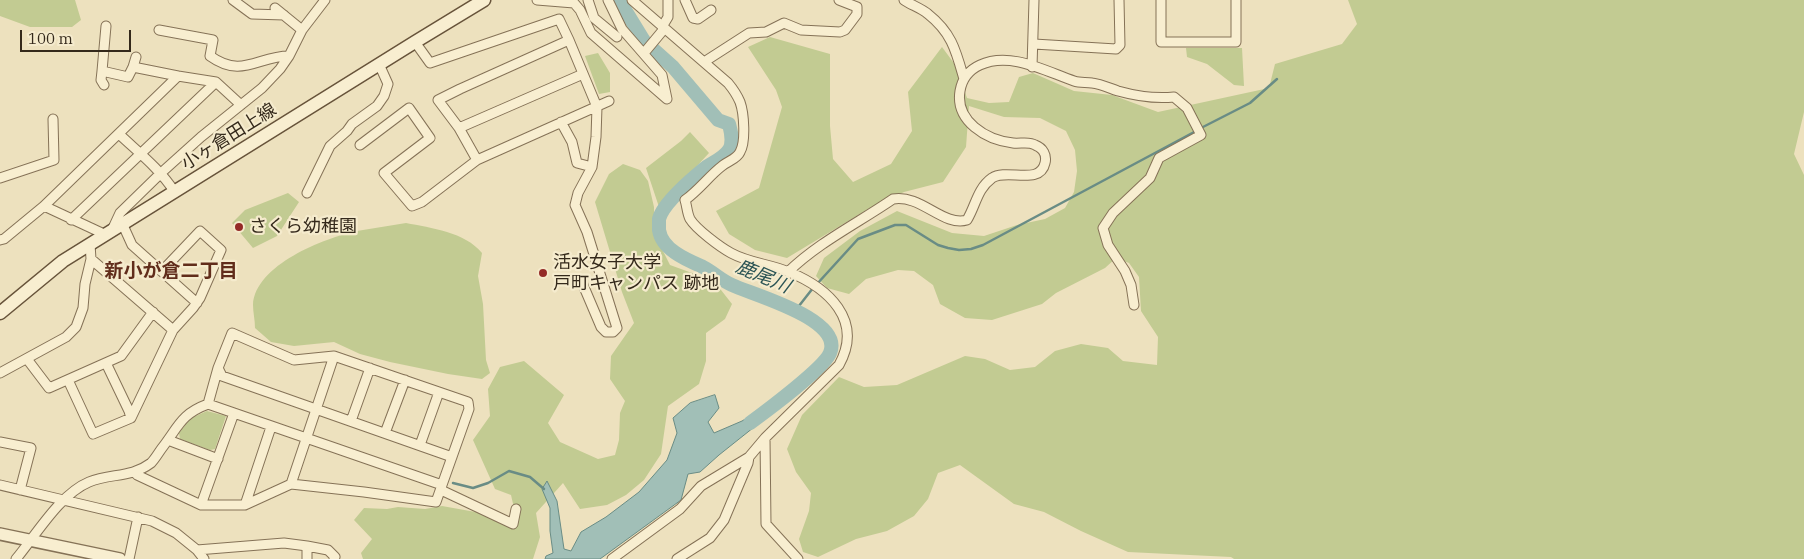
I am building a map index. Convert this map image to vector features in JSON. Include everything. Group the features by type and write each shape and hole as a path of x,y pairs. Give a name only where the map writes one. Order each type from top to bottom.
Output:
{"main road":[{"name":"小ヶ倉田上線","path":"0,314 62,261 484,0"}],"street":[{"path":"233,0 252,14 284,15"},
{"path":"113,229 120,213 160,173 201,136 262,88 280,69 302,30 325,0"},
{"path":"537,0 574,3 580,10 590,33 667,99 662,75 622,29 608,0"},
{"path":"588,0 594,18 617,37"},
{"path":"612,559 680,509 701,486 748,457 839,365 845,354 847,335 845,318 838,306 826,293 788,272 730,253 699,228 690,218 685,200 740,152 743,143 743,122 740,102 728,83 632,0"},
{"path":"644,53 655,40 668,17 668,0"},
{"path":"684,0 693,18 698,18 711,10"},
{"path":"704,62 750,33 766,32 784,23 801,30 840,32 844,30 857,14 857,7 839,0"},
{"path":"788,272 821,245 893,199 902,197 954,220 967,220 982,186 994,176 1008,174 1032,175 1038,173 1045,164 1044,151 1038,146 1032,143 1013,143 997,139 978,131 967,120 961,107 960,96 964,79 955,46 946,31 927,13 904,0"},
{"path":"1032,67 1034,0"},
{"path":"1034,44 1116,50 1120,45 1119,0"},
{"path":"1161,0 1161,42 1236,42 1236,0"},
{"path":"275,8 302,30"},
{"path":"415,42 430,62 559,19 597,106 592,168 578,193 575,205 587,232 617,328 613,332 606,332 601,327 581,280"},
{"path":"104,85 101,80 106,26"},
{"path":"159,30 213,40 210,56 227,64 248,66 279,56 289,56"},
{"path":"477,160 458,128 438,100 569,40"},
{"path":"102,71 128,77 136,57"},
{"path":"964,79 975,67 992,60 1013,61 1053,72 1076,82 1093,83 1158,99 1174,97 1186,108 1201,135 1160,158 1150,178 1113,213 1103,228 1108,244 1125,271 1131,285 1134,304"},
{"path":"307,193 330,146 352,124 378,106 384,96 388,84 379,64"},
{"path":"133,68 216,82 241,106"},
{"path":"458,128 583,74"},
{"path":"0,240 4,239 44,206 178,76"},
{"path":"71,220 216,82"},
{"path":"360,145 409,108 430,138 382,169 412,206 422,202 477,160 610,101"},
{"path":"0,178 54,160 53,119"},
{"path":"562,122 572,142 577,163 592,168"},
{"path":"119,134 165,176 174,191"},
{"path":"44,206 71,220 113,229 197,303"},
{"path":"68,380 93,434 130,418 173,330 197,303 221,250 200,231 162,271"},
{"path":"0,373 66,337 76,327 83,308 85,284 91,259 90,244"},
{"path":"91,259 173,330"},
{"path":"27,359 49,388 121,356 153,312"},
{"path":"135,472 137,475 201,505 245,504 292,484 436,502 470,409 468,402 334,356 294,360 232,333 218,368 208,404"},
{"path":"292,484 334,356"},
{"path":"106,363 129,411 130,418"},
{"path":"218,368 222,376 452,457"},
{"path":"351,421 370,368"},
{"path":"385,433 405,380"},
{"path":"420,445 438,392"},
{"path":"16,559 64,499 75,489 91,481 135,472 152,462 184,417 193,409 208,404 307,438 441,488 512,524 516,509"},
{"path":"201,505 234,413"},
{"path":"245,504 272,427"},
{"path":"765,438 766,524 798,559"},
{"path":"168,440 218,459"},
{"path":"0,442 30,448 20,490"},
{"path":"677,559 710,538 724,520 748,464 748,457"},
{"path":"0,485 138,517 167,527 197,550 204,559"},
{"path":"129,559 138,517"},
{"path":"0,534 120,559"},
{"path":"197,550 284,543 328,550 335,557 334,559"},
{"path":"307,546 307,559"}],"green space":[{"path":"0,0 75,0 81,20 72,27 30,27 0,16"},
{"path":"1348,0 1804,0 1804,112 1794,154 1804,175 1804,559 1234,559 1231,557 1128,552 1044,512 1014,504 960,465 938,473 928,499 914,516 887,531 856,539 818,557 803,552 799,539 809,511 811,493 796,472 787,449 802,415 839,377 864,387 897,385 965,356 985,359 1010,370 1035,367 1055,351 1081,344 1108,348 1123,361 1157,365 1158,337 1141,311 1139,277 1129,263 1116,258 1105,268 1056,293 1042,304 992,320 965,318 940,304 933,285 914,271 898,270 866,279 849,294 827,288 816,276 824,258 860,231 897,211 952,233 984,236 1017,225 1045,219 1065,208 1074,192 1077,171 1075,150 1066,131 1040,118 1004,117 969,106 966,147 943,182 904,192 868,209 787,258 755,250 729,234 716,211 759,188 782,107 776,90 748,47 770,37 830,54 830,126 833,159 853,182 891,164 912,131 908,92 942,47 956,66 967,98 989,103 1009,102 1019,77 1033,73 1074,91 1112,95 1158,112 1269,88 1275,64 1342,44 1357,24"},
{"path":"1186,48 1242,48 1244,86 1234,85 1207,64 1187,57"},
{"path":"598,53 610,73 610,92 599,94 585,56"},
{"path":"690,132 709,153 659,207 646,168"},
{"path":"623,164 640,170 648,181 654,207 654,233 670,265 714,281 732,304 725,319 706,333 706,361 699,384 668,406 661,454 644,480 626,495 607,505 580,509 563,483 536,513 540,537 533,559 363,559 361,553 372,539 354,520 364,508 387,509 398,507 425,509 442,506 509,518 514,508 511,495 495,489 473,440 490,416 488,389 500,367 524,361 564,395 548,423 560,442 598,459 615,455 619,440 620,413 625,401 610,379 611,356 634,323 622,292 595,202 609,174"},
{"path":"288,193 299,202 277,236 253,248 232,223 245,210"},
{"path":"406,223 447,232 466,240 482,253 478,276 483,304 486,360 490,373 482,379 390,362 360,354 334,342 294,346 271,342 255,328 253,305 257,291 265,278 278,266 293,256 327,240 357,231"},
{"path":"207,411 226,416 215,449 210,450 180,439 179,433 191,418"}],"water":[{"path":"715,395 719,408 708,422 714,433 742,421 762,409 768,416 700,472 688,474 681,500 600,559 545,559 546,556 553,553 550,531 550,508 542,489 547,481 557,501 564,549 571,551 581,532 606,517 639,492 667,460 677,433 673,418 690,403"}],"waterway":[{"name":"鹿尾川","path":"619,0 644,41 673,67 718,120 729,124 731,134 732,140 727,153 686,184 666,206 659,219 661,237 670,249 728,283 776,302 811,319 824,329 831,341 830,353 817,369 750,423"},
{"path":"1201,128 1250,103 1277,79"},
{"path":"817,284 858,239 895,225 906,225 938,245 959,250 971,249 983,245 1196,131"},
{"path":"795,311 813,288"},
{"path":"453,483 473,488 488,483 509,471 530,477 544,489"}],"place":[{"name":"さくら幼稚園","path":"239,227"},
{"name":"活水女子大学 戸町キャンパス 跡地","path":"543,273"}],"district":[{"name":"新小が倉二丁目","path":"171,272"}]}
